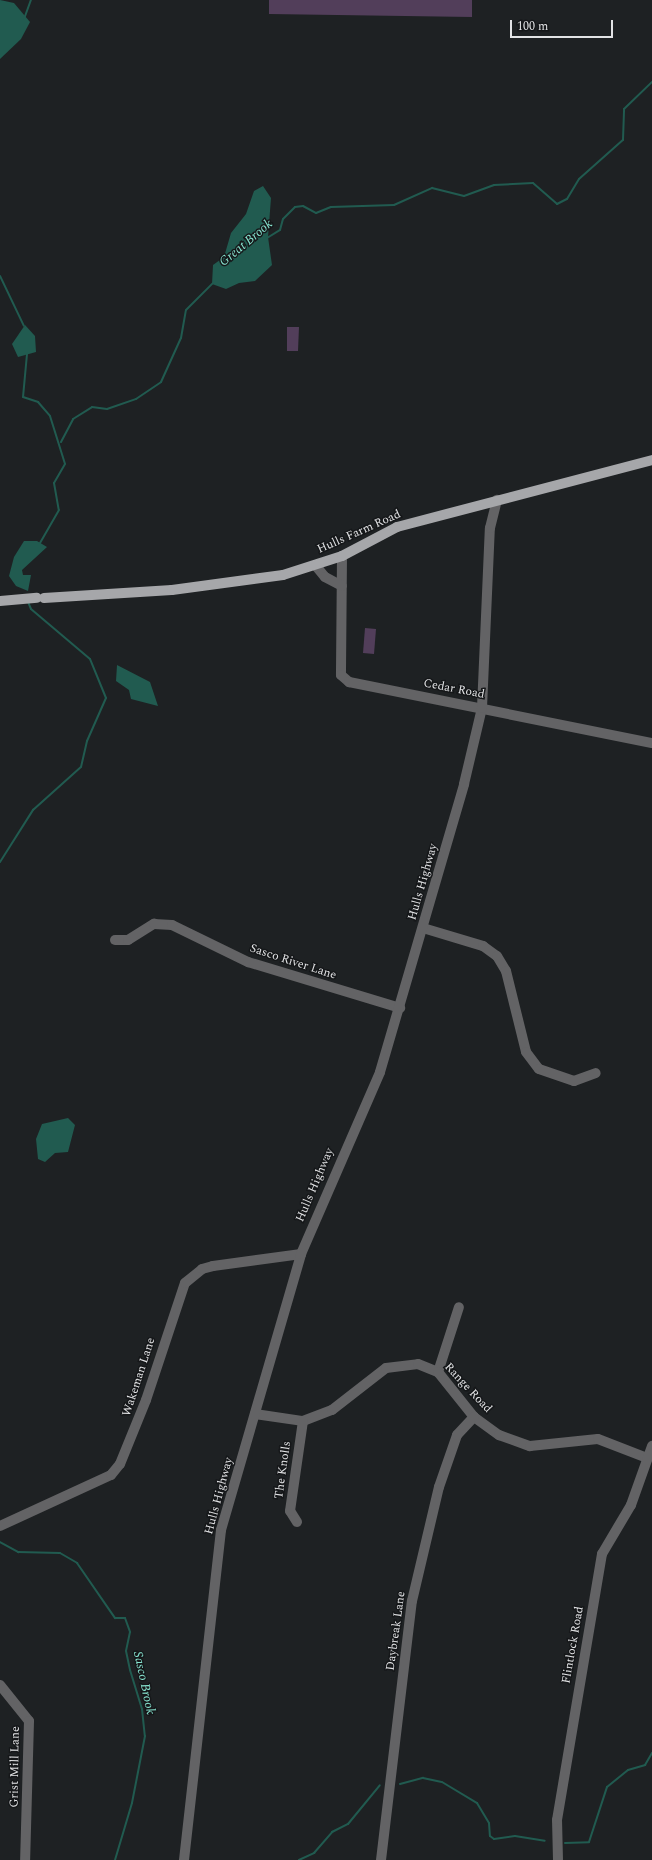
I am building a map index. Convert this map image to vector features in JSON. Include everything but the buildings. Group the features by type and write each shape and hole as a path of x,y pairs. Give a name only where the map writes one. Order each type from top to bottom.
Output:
{"main road":[{"name":"Hulls Farm Road","path":"0,601 172,590 283,575 316,566 342,556 396,527 652,460"}],"street":[{"name":"Hulls Highway","path":"184,1860 221,1530 301,1254 380,1072 424,928 482,708 490,528 497,500"},
{"name":"Hulls Highway","path":"484,504 490,528"},
{"name":"Cedar Road","path":"342,556 341,675 349,682 652,743"},
{"path":"316,566 325,577 342,586"},
{"name":"Sasco River Lane","path":"115,940 128,940 154,924 172,925 248,962 400,1008"},
{"path":"424,928 484,946 497,956 506,971 526,1052 539,1069 574,1080 596,1073"},
{"name":"Wakeman Lane","path":"0,1526 111,1475 120,1464 146,1400 185,1283 202,1269 213,1266 301,1254"},
{"path":"438,1372 459,1307"},
{"name":"Range Road","path":"255,1414 303,1421 332,1410 386,1368 418,1364 438,1372 474,1417 499,1435 530,1446 598,1439 647,1458"},
{"name":"Daybreak Lane","path":"381,1860 412,1600 439,1487 457,1435 474,1417"},
{"name":"The Knolls","path":"297,1522 290,1511 303,1421"},
{"name":"Flintlock Road","path":"558,1860 557,1820 602,1554 631,1505 652,1446"},
{"name":"Grist Mill Lane","path":"0,1685 29,1720 25,1860"}],"shaded area":[{"path":"269,0 472,0 472,17 269,14"},
{"path":"287,327 299,327 298,351 287,351"},
{"path":"365,628 376,629 374,654 363,653"}],"water":[{"path":"0,0 14,3 30,22 21,39 0,59"},
{"path":"263,186 271,198 268,237 272,265 255,281 239,283 226,289 212,284 213,265 224,257 231,233 246,214 254,191"},
{"path":"25,325 35,336 36,352 18,357 12,344"},
{"path":"24,541 37,541 47,547 22,570 23,575 31,575 28,591 16,586 9,576 14,557"},
{"path":"117,665 150,682 158,706 131,699 129,690 116,681"},
{"path":"68,1118 75,1125 68,1152 55,1153 45,1162 38,1159 36,1139 42,1124"}],"waterway":[{"name":"Sasco Brook","path":"24,19 31,0"},
{"name":"Great Brook","path":"267,238 280,230 283,219 295,207 303,206 316,213 331,207 394,205 432,188 464,196 494,185 533,183 557,204 567,199 579,179 623,140 624,109 652,82"},
{"name":"Sasco Brook","path":"0,276 24,326"},
{"name":"Great Brook","path":"61,442 73,419 92,407 107,409 136,399 161,382 181,338 186,310 213,283"},
{"name":"Sasco Brook","path":"27,354 23,397 38,402 50,416 65,464 54,483 59,510 40,543"},
{"name":"Sasco Brook","path":"0,862 33,810 81,767 87,741 106,698 90,659 31,609 28,602"},
{"name":"Sasco Brook","path":"0,1542 18,1552 60,1553 77,1563 115,1618 125,1618 130,1632 126,1651 142,1709 145,1736 132,1803 115,1860"},
{"path":"565,1843 589,1842 607,1787 628,1770 645,1765 652,1753"},
{"path":"400,1784 423,1778 442,1782 477,1803 489,1823 490,1836 494,1839 515,1836 545,1841"},
{"path":"299,1860 314,1853 332,1832 348,1824 380,1785"}]}
